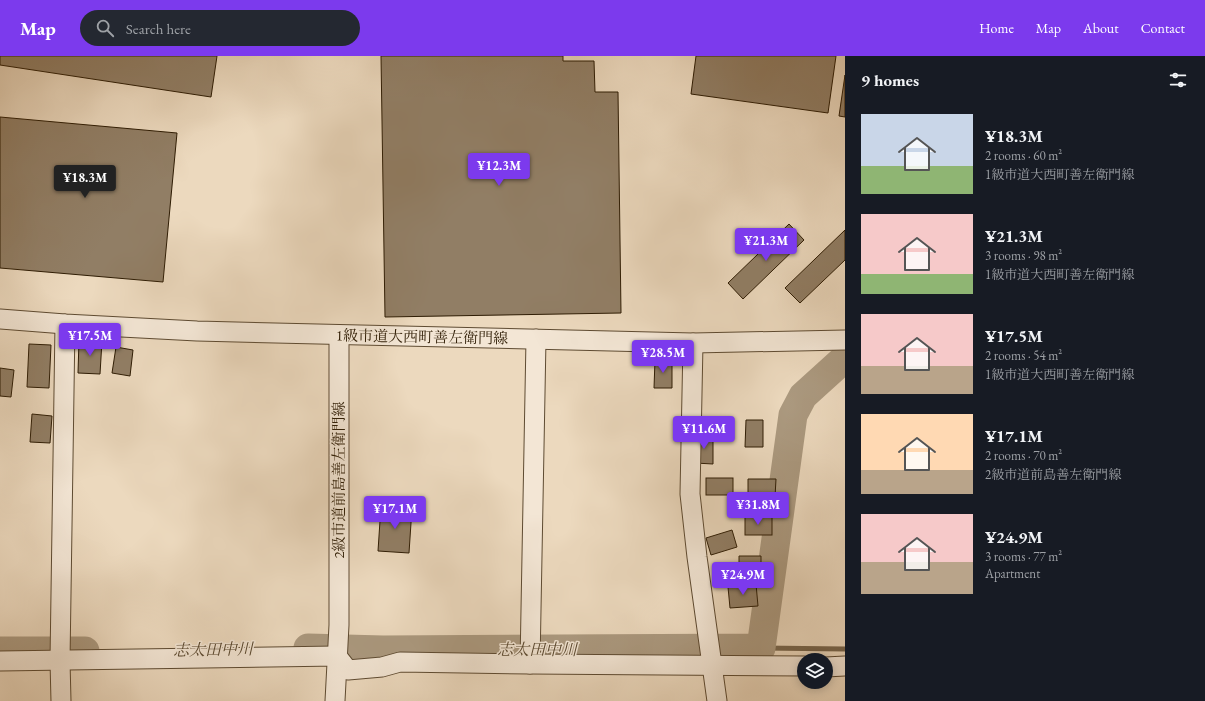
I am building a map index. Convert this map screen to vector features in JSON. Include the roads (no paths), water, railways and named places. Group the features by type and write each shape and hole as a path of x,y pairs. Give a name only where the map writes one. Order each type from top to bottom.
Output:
{"street":[{"name":"1級市道大西町善左衛門線","path":"0,319 197,331 339,335 693,343 845,340"},
{"path":"61,701 60,661 65,324"},
{"name":"2級市道前島善左衛門線","path":"337,656 339,625 339,335"},
{"path":"530,664 536,339"},
{"path":"693,343 690,494 696,556 717,701"},
{"path":"337,656 348,670 382,667 400,662 797,666"},
{"path":"0,661 337,656"},
{"path":"335,701 337,656"},
{"path":"833,666 845,666"}],"waterway":[{"name":"志太田中川","path":"308,648 383,650 761,648 793,415 803,396 845,358"},
{"path":"761,648 845,649"},
{"name":"志太田中川","path":"0,651 85,651"}]}
